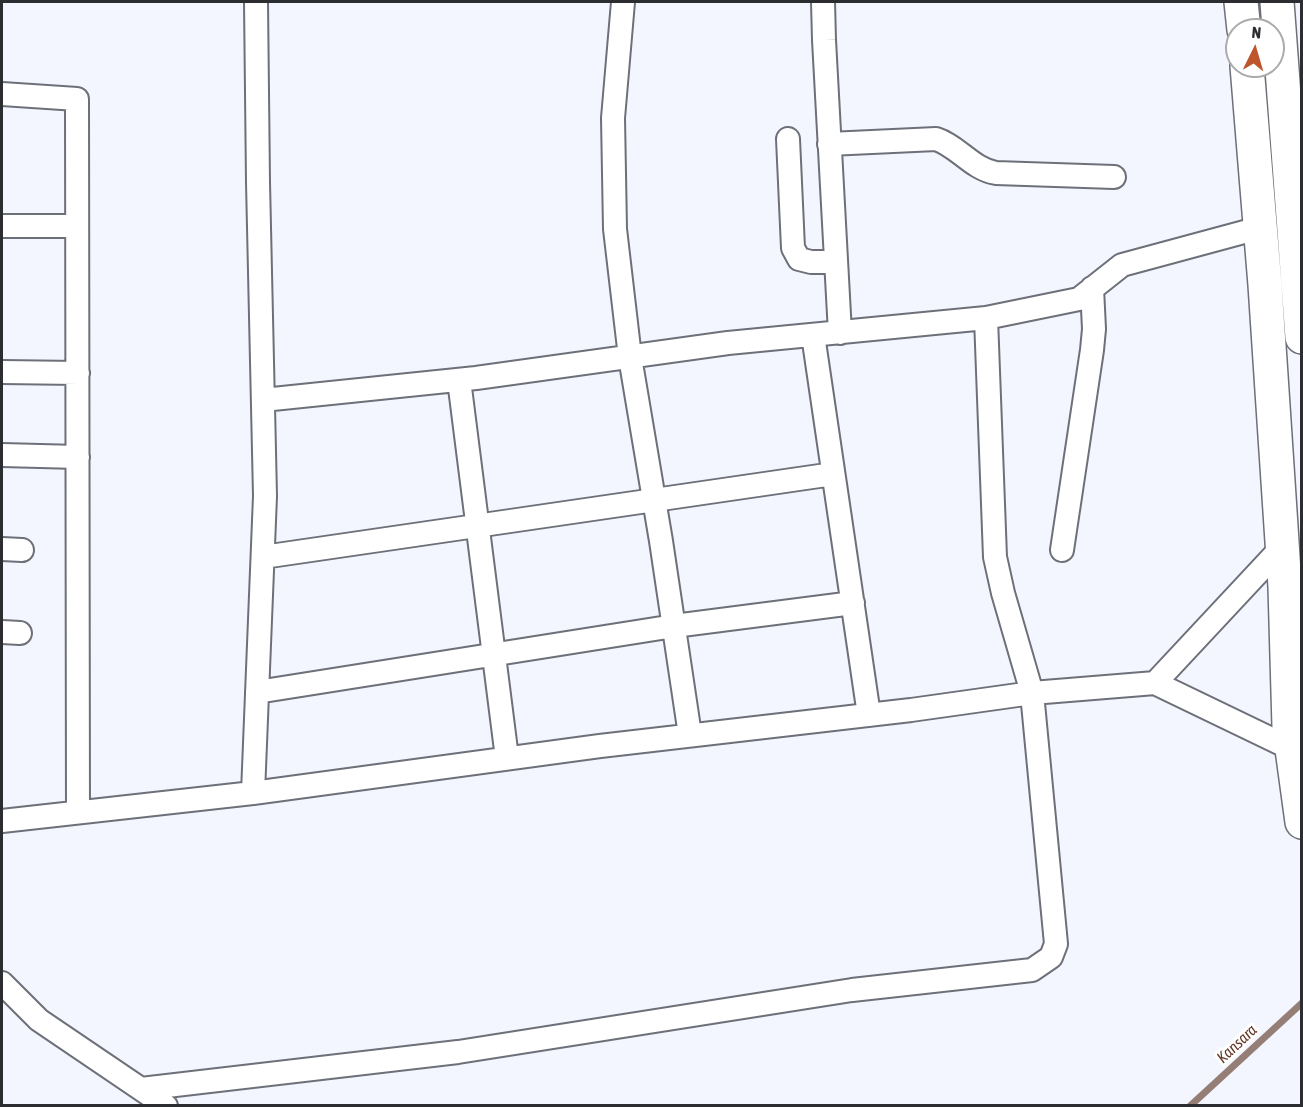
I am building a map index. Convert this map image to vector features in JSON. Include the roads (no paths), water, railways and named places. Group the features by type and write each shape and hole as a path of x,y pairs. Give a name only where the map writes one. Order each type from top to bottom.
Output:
{"street":[{"path":"253,793 265,496 256,2"},
{"path":"623,2 613,118 615,218 630,357 690,735"},
{"path":"824,2 829,144 840,333"},
{"path":"1242,2 1243,18"},
{"path":"1276,2 1291,46 1302,337"},
{"path":"1248,78 1265,285 1282,547 1293,583 1289,726 1302,822"},
{"path":"2,94 77,99 78,812"},
{"path":"788,139 793,248 799,259 811,262 836,262"},
{"path":"829,144 936,139 947,142 977,166 996,173 1114,177"},
{"path":"2,226 77,225"},
{"path":"263,400 459,380 728,343 986,318 1079,299 1122,265 1260,228"},
{"path":"1265,285 1300,282"},
{"path":"1062,550 1092,350 1094,329 1092,288"},
{"path":"141,1089 458,1052 852,990 1032,970 1051,957 1056,944 1032,693 1002,593 995,557 986,318"},
{"path":"813,335 869,715"},
{"path":"2,372 78,373"},
{"path":"459,380 507,758"},
{"path":"2,455 78,457"},
{"path":"263,557 833,474"},
{"path":"1155,682 1282,547"},
{"path":"257,692 674,626 853,603"},
{"path":"2,821 253,793 507,758 869,715 1032,693 1155,682 1292,749"},
{"path":"2,983 39,1020 166,1106"}],"waterway":[{"name":"Kansara","path":"1190,1106 1302,1003"}]}
